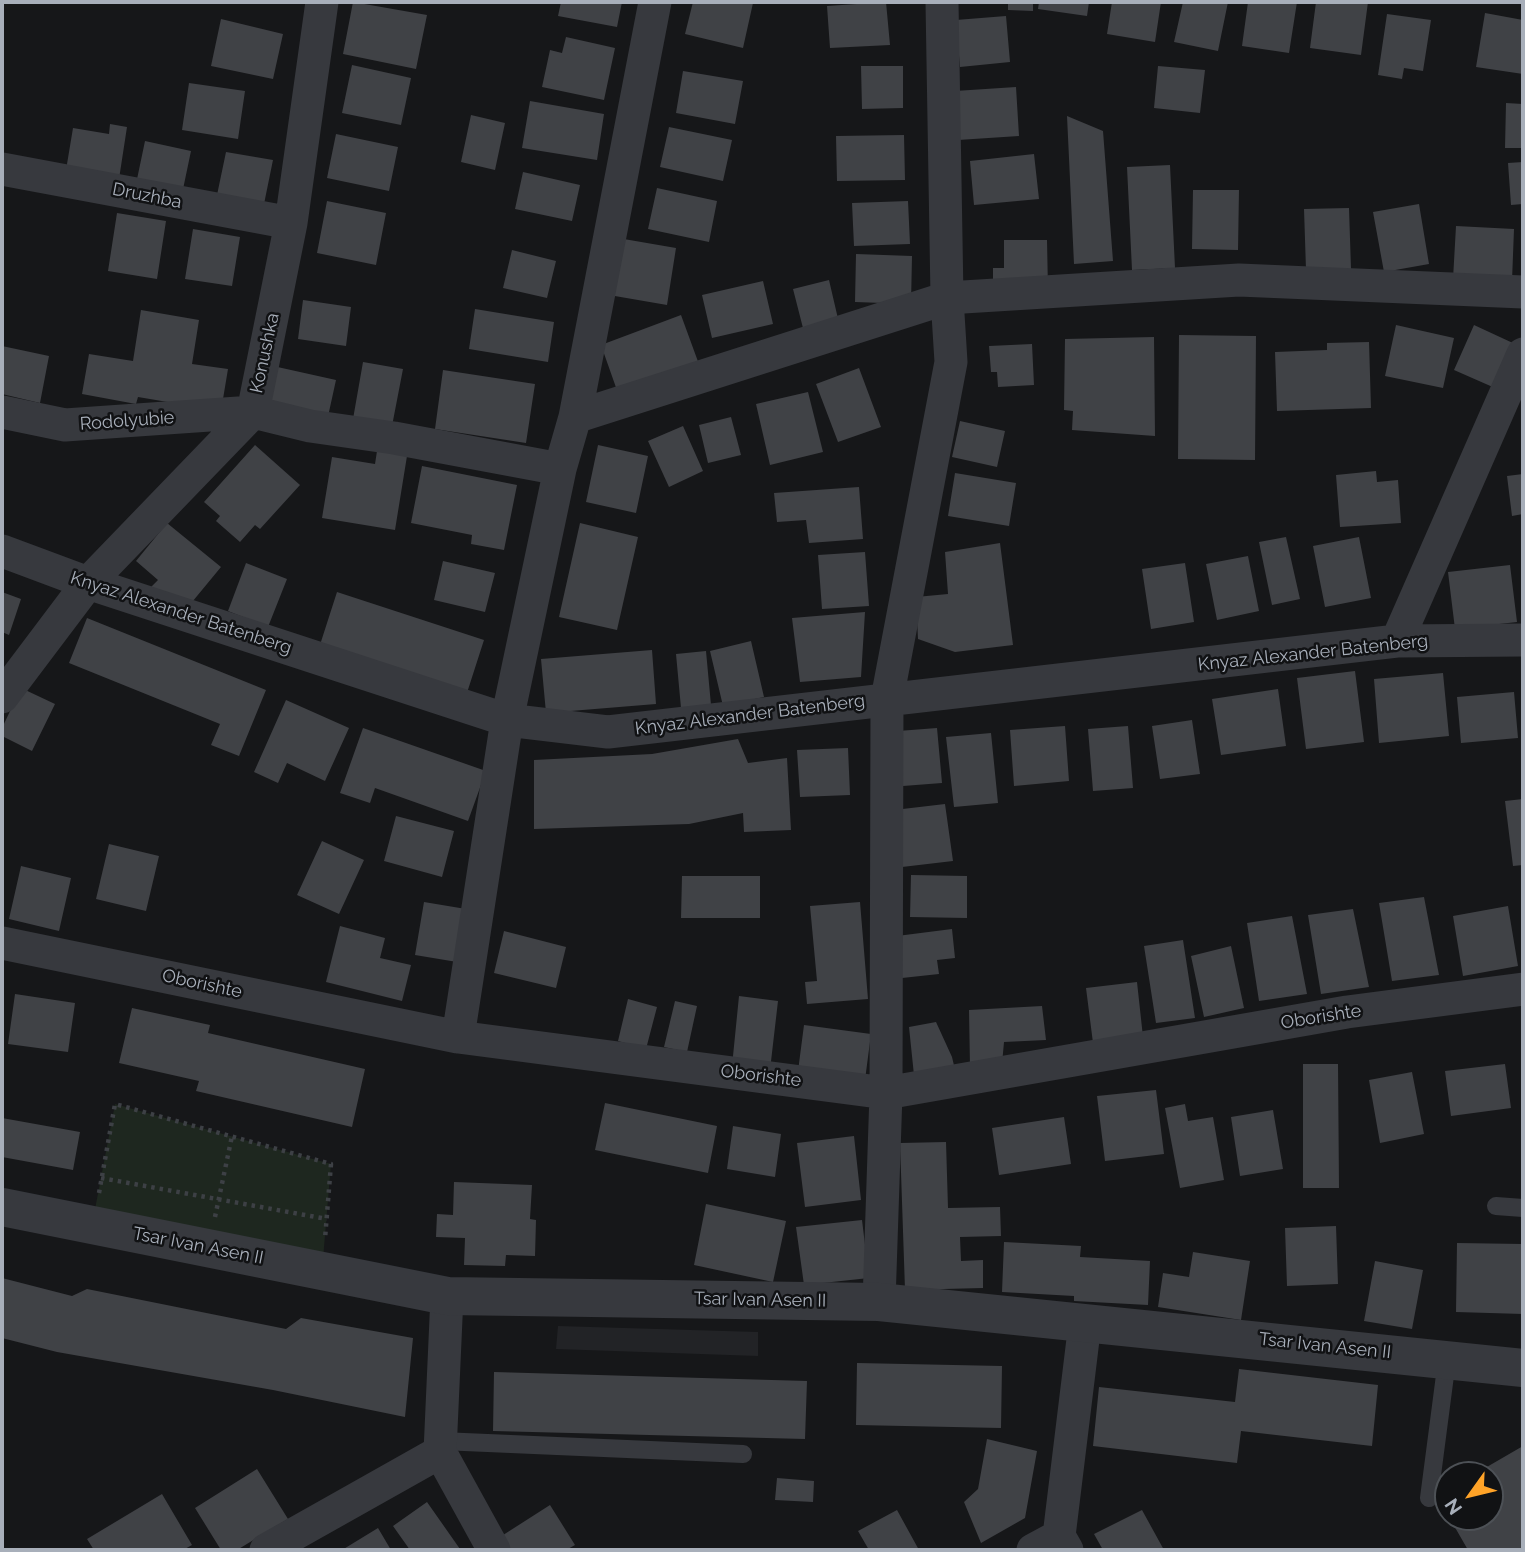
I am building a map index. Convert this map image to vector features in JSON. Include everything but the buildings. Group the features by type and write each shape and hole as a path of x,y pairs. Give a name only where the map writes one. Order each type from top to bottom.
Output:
{"street":[{"name":"Konushka","path":"2,697 88,583 253,412 291,223 322,2"},
{"path":"458,1037 507,720 560,468 575,417 655,2"},
{"path":"879,1302 886,1093 887,699 951,362 947,299 942,2"},
{"name":"Druzhba","path":"2,169 291,223"},
{"path":"575,417 947,299 1239,281 1523,292"},
{"path":"1397,641 1523,354"},
{"name":"Rodolyubie","path":"2,412 65,425 253,412 310,426 560,468"},
{"name":"Knyaz Alexander Batenberg","path":"2,551 88,583 507,720 608,732 1397,641 1523,640"},
{"name":"Oborishte","path":"2,943 458,1037 886,1093 1348,1012 1523,989"},
{"name":"Tsar Ivan Asen II","path":"2,1207 447,1296 879,1302 1523,1368"},
{"path":"447,1296 441,1446 494,1550"},
{"path":"1053,1546 1085,1323"},
{"path":"266,1550 441,1446"}],"lane":[{"path":"1496,1206 1523,1208"},
{"path":"1429,1498 1447,1360"},
{"path":"441,1446 743,1454"}],"path":[{"path":"92,1225 115,1104 331,1164 322,1271"},
{"path":"208,1248 232,1136"},
{"path":"102,1178 327,1219"}],"shaded area":[{"path":"115,1104 331,1164 322,1271 92,1225"},
{"path":"558,1326 758,1332 758,1356 556,1349"}]}
